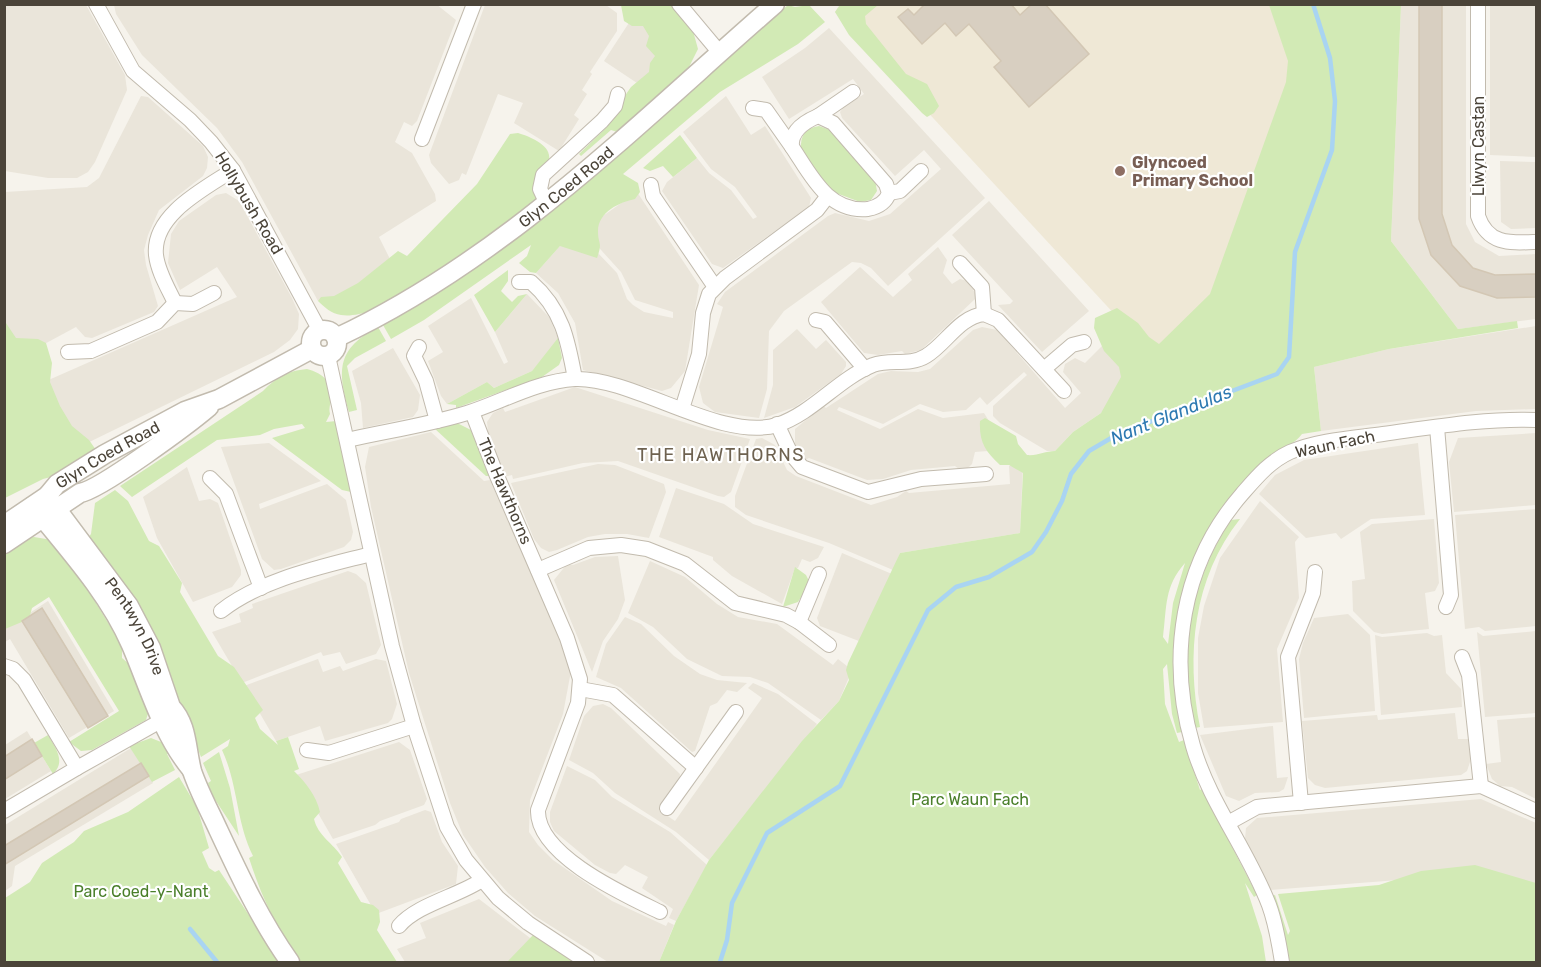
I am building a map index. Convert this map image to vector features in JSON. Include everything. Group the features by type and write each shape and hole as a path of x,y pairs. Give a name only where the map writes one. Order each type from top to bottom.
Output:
{"street":[{"name":"Hollybush Road","path":"96,4 133,72 197,127 233,170 328,334"},
{"path":"422,138 474,4"},
{"path":"679,4 720,53"},
{"name":"Glyn Coed Road","path":"328,334 427,289 547,204 775,4"},
{"name":"Llwyn Castan","path":"1478,4 1478,216 1482,228 1498,241 1536,242"},
{"path":"792,147 797,129 853,93"},
{"path":"547,204 540,189 543,175 602,121 615,106 618,94"},
{"path":"753,108 766,110 827,197 847,207 867,209 881,204 889,193 900,190 921,171"},
{"path":"818,116 833,123 886,184 889,193"},
{"path":"175,303 159,269 156,254 161,231 174,213 233,170"},
{"path":"651,185 653,196 715,287"},
{"path":"682,409 699,354 703,313 715,287 817,210 827,197"},
{"path":"960,263 982,287 984,314"},
{"path":"519,282 531,282 542,292 560,316 569,346 575,379"},
{"path":"175,303 193,304 214,293"},
{"path":"68,352 91,351 147,326 165,316 175,303"},
{"path":"347,440 472,412 551,383 575,379 599,383 746,426 777,424 865,369 885,362 909,362 925,357 966,321 984,314 998,320 1064,391"},
{"path":"816,320 825,322 865,369"},
{"path":"328,334 335,351 320,352 347,440 371,554 414,726 447,827 466,860 512,911 587,963"},
{"path":"1044,369 1072,345 1084,342"},
{"path":"419,347 414,356 426,381 437,421"},
{"name":"Glyn Coed Road","path":"4,544 45,507 57,484 105,454 185,411 219,399 320,352"},
{"name":"Glyn Coed Road","path":"4,525 80,493 88,492 190,424 219,399"},
{"name":"The Hawthorns","path":"472,412 577,666 580,688 578,703 538,810 541,828 555,847 603,883 660,912"},
{"name":"Waun Fach","path":"1282,963 1269,906 1198,763 1183,704 1181,631 1189,591 1202,559 1238,499 1265,469 1288,453 1354,438 1500,420 1536,420"},
{"path":"777,424 791,454 802,467 868,492 921,480 986,474"},
{"path":"1437,427 1452,595 1446,607"},
{"path":"210,478 226,494 261,588"},
{"name":"Glyn Coed Road","path":"75,531 75,519 88,492"},
{"name":"Pentwyn Drive","path":"45,507 75,531 113,582 141,627 176,751 192,771 247,889 290,963"},
{"name":"Pentwyn Drive","path":"45,507 113,613 166,712"},
{"path":"538,570 589,548 621,545 647,549 685,564 735,603 775,612 799,622 829,645"},
{"path":"220,611 240,596 261,588 339,561 371,554"},
{"path":"1301,803 1288,657 1313,593 1316,572"},
{"path":"799,622 819,574"},
{"path":"1462,657 1469,675 1481,786"},
{"path":"4,666 13,669 24,680 77,768"},
{"path":"580,688 614,695 696,768"},
{"path":"4,812 158,723 166,712"},
{"path":"667,808 736,712"},
{"path":"307,750 329,753 414,726"},
{"path":"1228,823 1257,807 1481,786 1536,811"},
{"path":"399,926 407,916 466,891 482,880"}],"shaded area":[{"path":"5,4 86,5 125,75 127,90 95,162 88,172 77,178 48,178 5,171"},
{"path":"436,4 456,20 417,121 412,126 404,122 395,142 412,153 435,194 436,201 379,237 393,265 338,302 318,301 242,162 217,128 142,55 116,14 114,5"},
{"name":"Glyncoed Primary School","path":"840,4 1299,5 1311,57 1211,299 1155,358 835,12"},
{"path":"485,5 606,5 617,13 617,31 590,72 592,74 582,90 587,94 574,115 579,119 559,151 514,123 523,103 498,94 466,175 462,173 459,180 449,184 431,163 429,155"},
{"path":"1401,5 1466,5 1466,224 1475,242 1499,256 1536,254 1536,319 1458,329 1391,241"},
{"path":"1490,5 1536,5 1536,157 1490,155"},
{"path":"638,9 675,37 643,87 604,61"},
{"path":"829,28 985,198 888,286 871,268 852,262 784,311 769,331 767,389 759,418 715,412 703,403 699,387 723,307 717,304 725,292 828,216 835,213 869,221 890,214 941,169 924,150 895,176 842,118 840,112 843,108 864,94 853,79 789,119 762,77 805,48"},
{"path":"141,96 148,97 203,146 208,157 207,168 203,176 159,210 148,235 144,250 146,265 158,306 154,312 92,338 85,337 76,327 24,355 5,345 5,192 87,187 99,178"},
{"path":"726,96 751,135 765,126 811,198 809,207 723,268 712,264 662,191 667,182 697,158 709,173 731,190 753,219 757,217 735,187 711,169 683,132"},
{"path":"1500,161 1536,162 1536,228 1511,229 1501,222"},
{"path":"637,192 699,285 685,371 671,388 662,391 583,370 575,323 558,293 536,273 575,229 617,273 627,299 633,305 644,312 673,318 673,312 635,300 621,272 583,230"},
{"path":"226,193 239,201 292,298 299,314 298,329 290,340 274,352 77,448 44,382 237,297 217,267 180,290 168,263 171,234 179,221 216,195"},
{"path":"989,201 1089,311 1042,352 998,305 1010,304 1013,301 952,235"},
{"path":"938,247 947,260 943,273 952,284 960,279 967,281 976,294 975,299 921,350 905,354 902,351 878,355 864,353 821,302 860,267 893,297 912,280 908,274"},
{"path":"527,294 549,317 558,338 556,343 532,371 494,388 487,382 447,404 441,396 428,361 443,352 428,326 471,298 504,364 508,362 495,332"},
{"path":"1536,326 1536,409 1476,411 1321,431 1314,367 1389,349"},
{"path":"982,327 997,330 1065,408 1081,393 1063,372 1065,364 1075,358 1085,363 1110,338 1143,372 1117,402 1073,432 1055,451 1047,451 1000,423 993,416 993,406 1027,375 1024,372 987,405 980,397 966,410 943,412 920,404 883,424 839,407 837,410 880,429 918,409 943,418 984,413 994,429 988,451 975,452 972,464 968,468 959,469 955,466 911,470 883,479 867,480 809,458 805,460 800,457 795,448 795,429 823,406 826,408 878,374 891,371 918,372 930,369 973,330"},
{"path":"797,329 816,349 826,340 846,362 846,366 841,374 795,407 764,418 773,385 773,350"},
{"path":"393,348 420,395 418,410 413,417 363,428 361,403 352,371"},
{"path":"575,387 708,430 750,439 731,492 724,497 718,496 618,461 583,463 513,479 512,475 504,477 489,442 487,422 493,413 503,408 505,412"},
{"path":"431,432 484,481 490,480 554,625 571,671 563,714 530,800 529,832 553,860 612,901 666,926 668,922 674,925 659,962 608,962 535,916 508,893 485,867 463,835 450,803 409,673 371,507 365,467 369,447"},
{"path":"1536,433 1536,505 1454,512 1449,462 1458,438"},
{"path":"762,438 775,445 787,470 796,476 871,505 897,497 906,491 909,493 1010,484 1009,466 1023,465 1020,533 900,553 893,570 829,543 746,515 735,507 735,496 756,439"},
{"path":"269,443 321,481 259,504 260,509 327,484 346,500 353,532 351,540 344,547 281,569 274,570 262,559 221,447"},
{"path":"1418,443 1425,515 1371,519 1341,539 1336,533 1306,538 1259,494 1275,475 1304,460"},
{"path":"598,464 615,465 664,484 666,492 649,538 627,534 605,534 588,537 549,552 541,548 534,539 511,483"},
{"path":"187,467 199,501 210,499 218,503 241,570 241,575 232,587 193,602 157,538 143,497"},
{"path":"676,488 724,504 753,524 824,547 818,558 810,562 802,559 798,568 795,568 782,604 732,576 713,560 713,557 659,537"},
{"path":"1260,501 1299,537 1295,542 1299,598 1277,649 1283,722 1204,728 1198,693 1198,638 1204,606 1220,558"},
{"path":"1536,509 1536,626 1485,631 1479,627 1465,629 1455,515"},
{"path":"1434,519 1439,583 1435,591 1425,593 1429,629 1382,634 1374,632 1353,611 1352,581 1365,579 1360,532 1372,524"},
{"path":"842,553 892,574 864,643 820,626 817,618"},
{"path":"618,556 625,600 618,619 603,641 592,672 554,580 567,564 573,565 595,557"},
{"path":"650,561 685,577 717,604 738,617 777,624 833,665 838,659 852,670 839,701 821,720 768,683 750,677 722,676 687,659 653,627 628,613"},
{"path":"348,571 356,574 366,583 381,645 376,654 346,664 340,652 323,656 321,652 242,683 212,632 241,622 239,614 253,608 252,604"},
{"path":"48,601 114,711 69,738 10,639 5,642 5,629"},
{"path":"1348,614 1370,635 1375,711 1304,718 1299,659 1303,643 1314,618"},
{"path":"625,617 641,624 674,656 700,674 717,680 747,683 737,692 727,690 717,703 710,706 695,751 692,752 621,688 596,677 606,644"},
{"path":"1536,631 1536,713 1485,717 1477,632 1483,636"},
{"path":"1427,633 1434,636 1442,635 1446,673 1461,689 1462,707 1381,715 1375,635 1382,637"},
{"path":"318,659 323,672 340,666 343,671 376,659 386,661 397,704 392,719 388,723 325,741 320,726 276,741 244,686"},
{"path":"753,683 778,694 817,724 709,860 676,832 615,793 593,773 569,760 584,716 593,706 603,704 611,708 680,774 679,783 659,810 675,821 762,698 748,688"},
{"path":"1455,713 1458,739 1468,739 1471,759 1467,771 1461,775 1325,788 1315,785 1308,778 1302,721 1377,715 1378,720"},
{"path":"1536,717 1536,799 1512,787 1500,786 1492,779 1486,764 1501,762 1497,720"},
{"path":"1273,726 1277,778 1288,777 1284,789 1279,792 1255,793 1239,801 1226,796 1200,735"},
{"path":"27,731 51,771 5,799 5,745"},
{"path":"399,742 410,750 427,799 424,805 333,839 296,775"},
{"path":"131,748 153,783 15,866 12,886 5,891 5,825"},
{"path":"567,766 595,780 612,797 670,832 707,865 676,921 669,918 673,909 642,888 648,877 625,865 616,874 610,873 595,865 554,831 550,822 550,812"},
{"path":"1481,799 1536,823 1536,890 1475,874 1270,890 1245,839 1246,828 1257,818"},
{"path":"425,810 431,812 442,842 458,866 456,884 376,914 336,844 399,822 401,819"},
{"path":"479,899 534,941 519,962 405,962 397,949 426,938 420,923"}],"green space":[{"path":"621,5 674,5 693,31 698,49 686,73 629,121 620,133 611,130 581,156 579,154 607,127 606,123 631,87 649,72 650,63 655,56 646,46 649,36 643,26 632,26 624,21"},
{"path":"788,5 795,7 809,5 825,22 798,44 720,92 623,174 638,183 640,192 635,199 617,205 602,218 598,231 600,246 597,258 560,246 536,273 530,272 519,263 527,256 531,245 424,320 391,339 383,325 467,274 547,215"},
{"path":"840,5 878,5 865,16 866,24 906,74 927,84 939,106 934,113 927,117 922,113 849,35 835,12"},
{"name":"Parc Waun Fach","path":"1269,5 1401,5 1391,241 1458,329 1517,321 1518,328 1389,349 1314,367 1321,431 1302,434 1293,443 1273,454 1257,467 1229,501 1210,530 1195,561 1176,626 1175,696 1182,732 1177,733 1172,714 1167,664 1163,669 1165,704 1179,742 1184,740 1200,790 1202,789 1257,895 1254,897 1245,883 1262,936 1266,962 659,962 676,921 709,860 802,741 839,701 849,680 846,670 848,663 900,553 1020,533 1023,473 1009,465 1000,465 990,455 982,440 980,421 985,418 1016,436 1018,444 1027,455 1055,451 1073,432 1101,413 1121,377 1119,367 1104,351 1094,328 1095,318 1117,308 1138,323 1149,337 1159,344 1210,294 1286,82 1288,61","holes":["1185,563 1173,603 1168,644 1163,637 1168,597 1173,580"]},
{"path":"819,126 830,130 875,180 877,191 871,200 860,202 828,190 801,149 805,133"},
{"path":"518,133 541,144 549,153 547,165 534,180 537,208 456,262 449,262 429,281 400,299 353,315 331,312 318,301 321,297 334,296 358,283 398,251 407,256 477,184 510,134"},
{"path":"680,135 697,158 673,177 663,166 650,171 643,168"},
{"path":"508,270 508,281 501,291 512,302 518,296 527,294 495,332 474,295"},
{"path":"4,320 16,338 38,339 46,343 52,363 50,382 60,406 72,426 89,440 96,450 59,475 43,479 5,498"},
{"path":"378,327 386,341 355,358 347,366 357,410 349,412 343,384 344,362 354,344"},
{"path":"558,338 562,358 559,365 542,377 456,408 456,405 447,404 487,382 494,388 532,371"},
{"path":"307,369 317,372 331,389 330,414 326,422 337,421 351,492 342,490 272,438 305,428 302,424 274,429 260,435 217,440 132,497 120,486 263,391 278,378 294,371"},
{"path":"457,423 471,430 489,476 486,476 434,428"},
{"path":"115,490 128,501 149,541 159,546 182,583 180,592 218,656 234,667 263,710 255,718 260,729 278,745 276,741 288,737 299,769 294,771 310,790 320,812 314,819 316,825 342,857 338,863 361,902 373,905 379,910 380,922 377,930 397,962 301,962 284,936 270,912 249,858 253,856 243,830 231,776 222,750 228,746 230,739 201,757 174,688 88,538 91,534 95,503"},
{"path":"1240,519 1224,542 1212,566 1197,618 1194,672 1200,727 1195,728 1189,701 1187,674 1190,620 1205,569 1217,544 1231,520"},
{"path":"26,538 52,540 63,549 118,639 122,648 122,658 136,670 150,707 146,720 92,750 81,751 69,742 119,711 49,597 32,608 29,619 5,629 4,556"},
{"path":"795,567 806,575 810,583 798,602 783,607"},
{"path":"48,735 57,750 59,760 59,765 53,774 34,743"},
{"path":"151,738 166,744 171,752 167,754 175,770 152,782 129,746"},
{"path":"219,752 230,788 239,836 212,795 208,783 211,781 203,763"},
{"name":"Parc Coed-y-Nant","path":"179,777 197,807 209,848 202,852 209,868 215,872 219,870 280,962 5,962 5,898 30,882 42,863 74,842 84,831 128,812"},
{"path":"1475,865 1536,883 1536,962 1290,962 1272,896 1275,895 1288,935 1290,931 1278,894 1379,885 1421,871"},
{"path":"534,934 583,962 507,962"}],"building":[{"path":"925,4 1011,4 1020,15 1032,4 1045,4 1089,54 1029,107 994,67 1001,61 969,24 956,36 945,23 922,44 898,17 908,9 914,15"},
{"path":"1419,4 1442,4 1442,214 1452,245 1473,268 1495,275 1536,274 1536,297 1497,298 1460,286 1431,255 1419,219"},
{"path":"42,608 108,716 88,728 22,621"},
{"path":"32,739 42,756 4,780 4,757"},
{"path":"141,763 149,776 4,865 4,846"}],"waterway":[{"name":"Nant Glandulas","path":"720,962 727,940 732,903 767,833 840,786 928,610 956,587 989,577 1032,552 1046,532 1062,501 1071,474 1089,451 1118,434 1277,374 1289,357 1295,252 1332,150 1335,101 1330,58 1313,4"},
{"name":"Nant Glandulas","path":"190,929 217,962"}],"place":[{"name":"Glyncoed Primary School","path":"1120,171"}],"district":[{"name":"THE HAWTHORNS","path":"721,455"}]}
